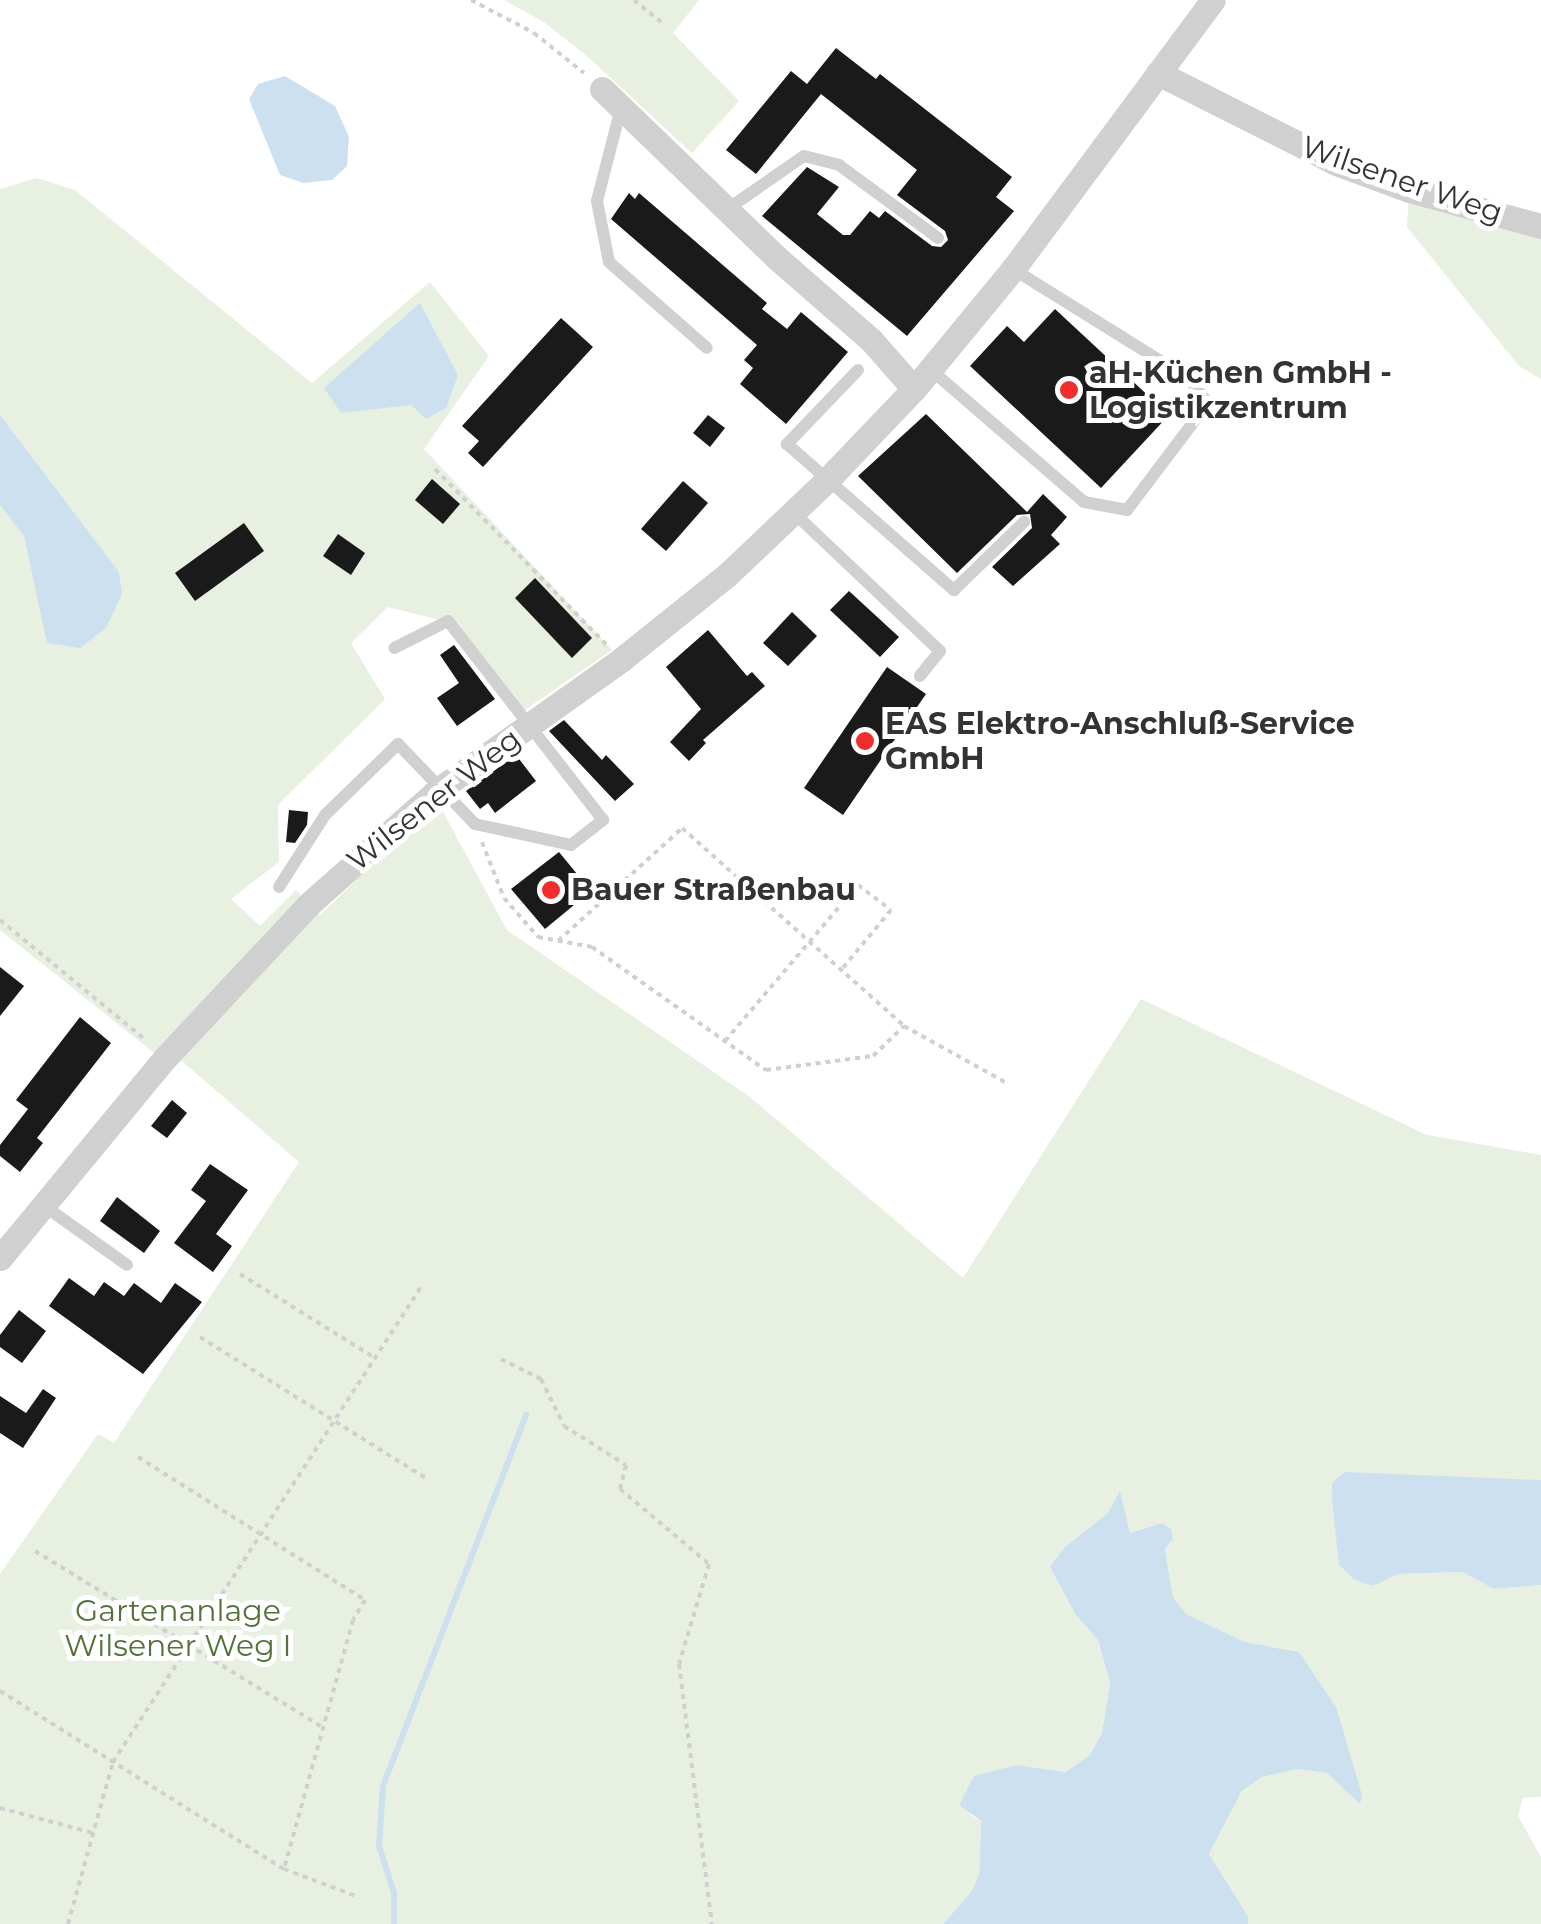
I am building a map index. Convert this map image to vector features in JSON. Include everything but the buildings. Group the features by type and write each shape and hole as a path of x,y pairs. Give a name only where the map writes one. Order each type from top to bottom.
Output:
{"street":[{"name":"Wilsener Weg","path":"0,1258 165,1058 310,904 438,790 622,659 728,575 828,480 922,379 1013,269 1213,0"},
{"name":"Wilsener Weg","path":"1158,74 1336,163 1409,190 1541,226"},
{"path":"602,89 726,210 871,340 922,379"}],"lane":[{"path":"621,108 596,200 610,262 707,348"},
{"path":"726,210 804,156 839,165 938,238"},
{"path":"922,379 1084,502 1127,510 1208,403 1188,378 1013,269"},
{"path":"858,370 787,444 954,590 1024,522"},
{"path":"794,513 940,650 920,676"},
{"path":"279,887 325,815 398,744 438,790 475,824 571,845 603,820 448,622 394,648"},
{"path":"43,1205 127,1265"}],"path":[{"path":"471,0 534,33 602,89"},
{"path":"487,8 492,0"},
{"path":"634,0 662,23"},
{"path":"435,470 622,659"},
{"path":"475,824 504,898 538,937 592,946 766,1070 873,1056 904,1026"},
{"path":"556,942 682,828 904,1026 1007,1083"},
{"path":"724,1041 858,885 891,910 840,970"},
{"path":"0,920 165,1058"},
{"path":"240,1274 375,1358"},
{"path":"68,1924 113,1762 421,1287"},
{"path":"200,1337 426,1478"},
{"path":"502,1358 541,1379 564,1426 626,1464 620,1489 708,1564 679,1664 712,1924"},
{"path":"138,1457 366,1600 353,1620 284,1869"},
{"path":"36,1551 324,1728"},
{"path":"0,1691 284,1869 359,1897"},
{"path":"0,1808 93,1833"}],"green space":[{"path":"504,0 699,0 673,33 739,101 692,153 589,58 544,22"},
{"name":"Gartenanlage Wilsener Weg I","path":"37,178 75,190 312,383 430,282 489,356 424,449 612,650 522,712 448,622 388,607 351,643 385,699 278,805 279,862 231,899 260,926 296,890 320,915 387,851 442,810 507,930 750,1097 963,1278 1141,999 1427,1135 1541,1155 1541,1480 1332,1483 1339,1565 1373,1586 1398,1574 1462,1572 1494,1589 1541,1585 1541,1797 1523,1798 1518,1816 1541,1857 1541,1924 1248,1924 1248,1916 1209,1854 1242,1791 1262,1777 1297,1769 1327,1773 1360,1803 1299,1652 1245,1642 1186,1614 1173,1597 1165,1549 1173,1539 1162,1523 1130,1533 1120,1493 1108,1513 1065,1547 1076,1615 1098,1640 1110,1683 1102,1733 1090,1755 1064,1772 1017,1765 983,1776 970,1815 981,1821 979,1875 971,1892 943,1924 0,1924 0,1574 98,1434 114,1443 299,1162 183,1062 158,1056 0,930 0,189"},
{"path":"1409,190 1541,226 1541,379 1519,366 1407,227"}],"water":[{"path":"285,76 335,106 349,137 347,166 332,180 303,183 280,175 249,99 258,84"},
{"path":"420,303 458,375 446,408 426,419 411,405 341,413 324,388"},
{"path":"0,415 119,572 122,594 106,628 80,648 47,643 24,536 0,505"},
{"path":"1344,1472 1541,1480 1541,1585 1494,1589 1462,1572 1398,1574 1373,1586 1354,1579 1339,1565 1332,1500 1332,1483"},
{"path":"1120,1491 1130,1533 1162,1523 1171,1529 1173,1539 1165,1549 1173,1597 1186,1614 1245,1642 1299,1652 1336,1707 1362,1795 1360,1804 1327,1773 1297,1769 1262,1777 1242,1791 1209,1854 1248,1916 1248,1924 943,1924 971,1892 979,1875 981,1821 959,1805 974,1776 1017,1765 1065,1772 1090,1755 1102,1733 1110,1683 1098,1640 1076,1615 1050,1567 1065,1547 1108,1513"}],"waterway":[{"path":"394,1924 394,1893 379,1846 383,1786 526,1415"}],"place":[{"name":"aH-Küchen GmbH - Logistikzentrum","path":"1069,390"},
{"name":"EAS Elektro-Anschluß-Service GmbH","path":"865,741"},
{"name":"Bauer Straßenbau","path":"551,890"}]}
